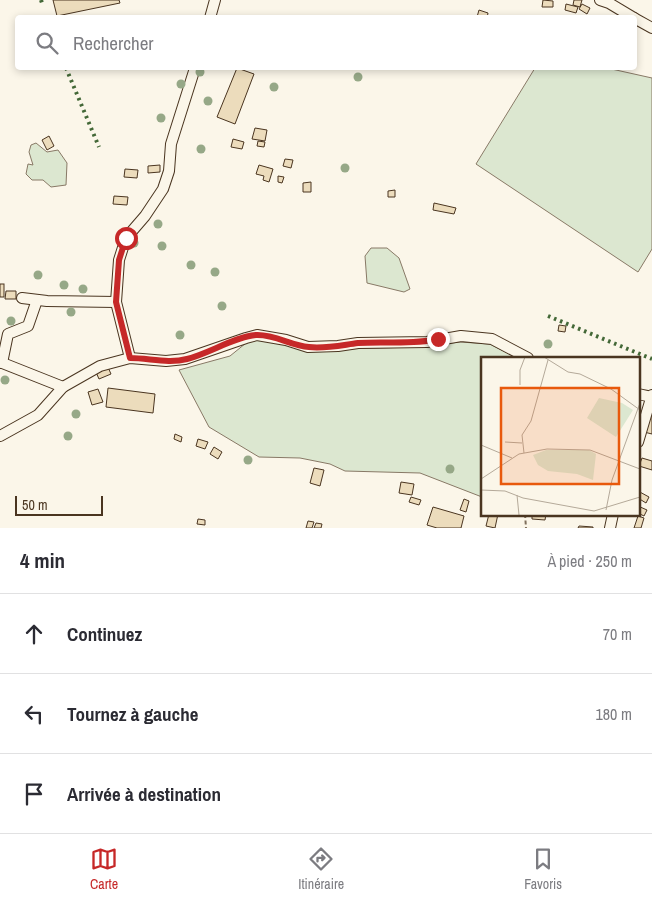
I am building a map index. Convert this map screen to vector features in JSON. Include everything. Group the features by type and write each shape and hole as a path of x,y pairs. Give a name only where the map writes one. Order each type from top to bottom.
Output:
{"street":[{"path":"211,15 215,0"},
{"path":"600,0 629,15"},
{"path":"637,20 652,28"},
{"path":"130,358 116,302 119,260 126,238 145,216 163,189 168,171 171,144 194,70"},
{"path":"22,298 116,302"},
{"path":"37,300 28,326 8,334 1,362 63,387"},
{"path":"0,436 38,415 63,387 100,366 130,358 166,361 185,359 257,335 286,340 308,347 427,342 461,336 492,339 526,357"},
{"path":"640,435 652,396"}],"green space":[{"path":"534,70 616,70 652,78 652,249 638,272 476,164"},
{"path":"36,143 47,152 58,150 67,163 66,185 51,187 43,180 32,180 26,174 28,164 33,165 29,152 31,145"},
{"path":"371,248 387,248 399,258 410,289 404,292 367,283 365,256"},
{"path":"251,339 340,349 416,347 460,342 490,344 515,357 481,357 481,497 420,473 345,471 330,464 300,458 259,457 209,427 179,370 230,356"}],"building":[{"path":"53,0 119,0 120,3 62,15 57,15"},
{"path":"543,0 553,1 553,7 542,7"},
{"path":"574,0 582,0 580,7 573,5"},
{"path":"566,4 578,7 576,13 565,10"},
{"path":"582,4 590,8 587,14 579,9"},
{"path":"479,10 488,13 488,15 478,15"},
{"path":"236,70 254,74 235,124 217,117"},
{"path":"255,128 267,130 265,141 252,139"},
{"path":"49,136 54,146 47,150 42,140"},
{"path":"233,139 244,142 242,149 231,147"},
{"path":"258,141 265,142 264,147 257,146"},
{"path":"285,159 293,160 291,168 283,166"},
{"path":"160,165 160,172 148,173 148,166"},
{"path":"259,165 273,169 269,182 263,180 264,176 256,174"},
{"path":"125,169 138,170 137,178 124,177"},
{"path":"278,176 284,177 282,183 278,182"},
{"path":"311,182 311,192 303,192 303,183"},
{"path":"395,190 395,197 388,197 388,191"},
{"path":"114,196 128,197 127,205 113,204"},
{"path":"434,203 456,208 454,214 433,210"},
{"path":"0,284 4,284 4,297 0,297"},
{"path":"6,291 16,291 16,299 5,299"},
{"path":"559,325 566,326 565,332 558,331"},
{"path":"107,365 111,374 99,379 95,370"},
{"path":"108,388 155,394 153,413 106,407"},
{"path":"98,389 103,402 92,405 88,392"},
{"path":"652,410 652,434 644,432"},
{"path":"175,434 182,437 181,442 174,439"},
{"path":"198,439 208,442 205,449 196,446"},
{"path":"214,447 222,452 218,459 210,454"},
{"path":"642,458 652,461 652,470 640,466"},
{"path":"314,468 324,470 320,486 310,483"},
{"path":"401,482 414,484 412,495 399,493"},
{"path":"640,492 649,497 646,503 640,499"},
{"path":"411,497 421,500 419,505 409,502"},
{"path":"464,499 469,501 466,512 460,510"},
{"path":"433,507 464,516 461,528 437,528 427,525"},
{"path":"640,507 647,510 644,516 640,514"},
{"path":"488,516 498,516 495,528 486,526"},
{"path":"532,516 546,516 545,520 532,519"},
{"path":"638,516 644,518 641,528 634,528"},
{"path":"198,519 205,520 205,525 197,524"},
{"path":"308,521 314,522 312,528 306,528"},
{"path":"316,523 322,524 321,528 314,528"},
{"path":"579,526 593,527 593,528 578,528"}],"hedge":[{"path":"41,0 43,6"},
{"path":"67,70 99,147"},
{"path":"548,316 652,359"}],"route":[{"path":"126,238 119,260 116,302 130,358 166,361 185,359 257,335 286,340 308,347 427,342 438,339"}]}
